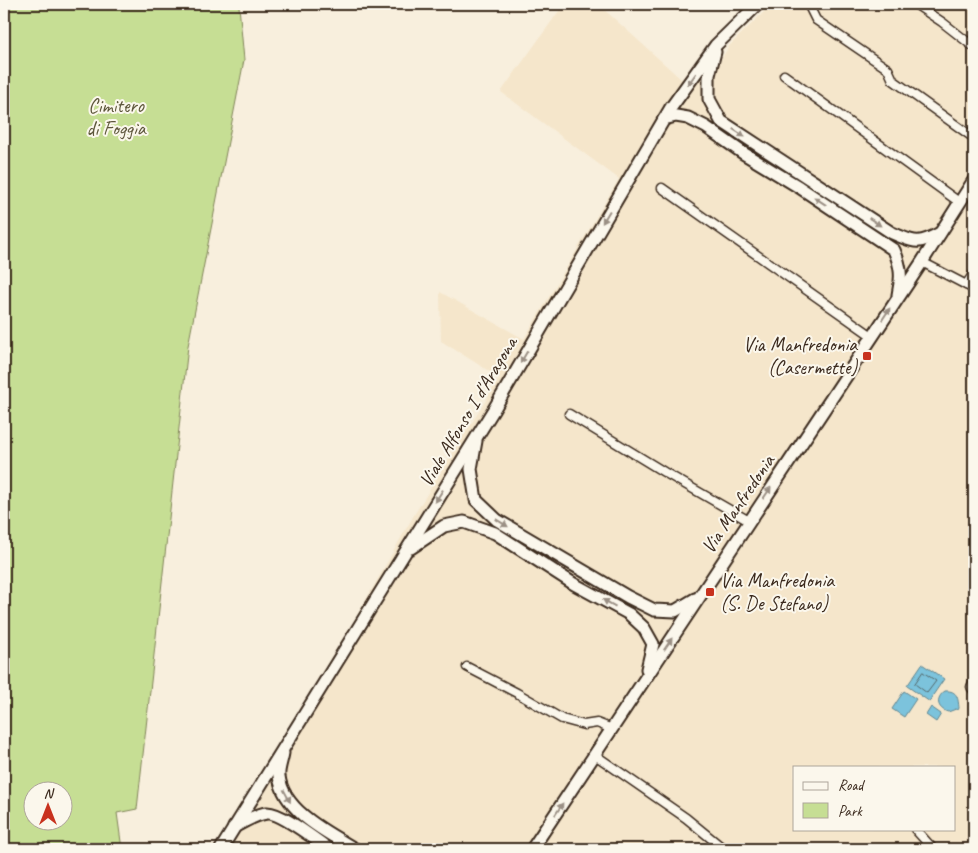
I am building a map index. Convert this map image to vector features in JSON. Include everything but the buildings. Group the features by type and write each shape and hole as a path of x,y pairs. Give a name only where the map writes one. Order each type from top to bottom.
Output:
{"main road":[{"name":"Viale Alfonso I d'Aragona","path":"221,849 478,435 664,119 716,45 758,4"},
{"path":"716,45 709,74 709,99 720,121 892,233 915,242 924,242 940,233"},
{"path":"664,119 676,116 688,118 706,127 743,153 799,187 894,250 900,265 898,296"},
{"name":"Via Manfredonia","path":"532,849 922,262 974,180"},
{"path":"478,435 471,469 476,500 497,520 628,597 654,610 675,611 700,595"},
{"path":"404,553 425,537 444,526 464,522 494,533 574,584 629,614 644,628 653,644 650,660 642,682"},
{"path":"283,749 279,776 288,799 312,824 355,849"},
{"path":"234,827 268,813 286,819 329,849"}],"street":[{"path":"810,4 816,20 888,69 892,80 974,138"},
{"path":"915,4 974,47"},
{"path":"784,75 959,202"},
{"path":"662,188 872,336"},
{"path":"922,262 974,289"},
{"path":"966,285 974,273"},
{"path":"569,414 749,521"},
{"path":"467,667 562,719 584,726 597,722 612,729"},
{"path":"974,681 971,687 974,691"},
{"path":"595,755 686,818 724,849"},
{"path":"916,830 932,849"}],"shaded area":[{"path":"564,4 598,4 681,79 716,67 730,45 772,4 974,4 974,849 213,849 318,685 414,515 500,378 441,341 440,292 524,339 619,179 501,92"}],"green space":[{"name":"Cimitero di Foggia","path":"4,4 235,4 239,6 244,60 188,346 137,809 117,813 122,849 4,849"}],"water":[{"path":"922,664 944,679 930,702 907,686"},
{"path":"904,691 916,699 904,717 892,709"},
{"path":"945,691 955,694 958,701 958,710 948,712 941,708 939,700"},
{"path":"931,707 941,714 936,722 926,715"}],"place":[{"name":"Via Manfredonia (Casermette)","path":"867,356"},
{"name":"Via Manfredonia (S. De Stefano)","path":"710,592"}]}
